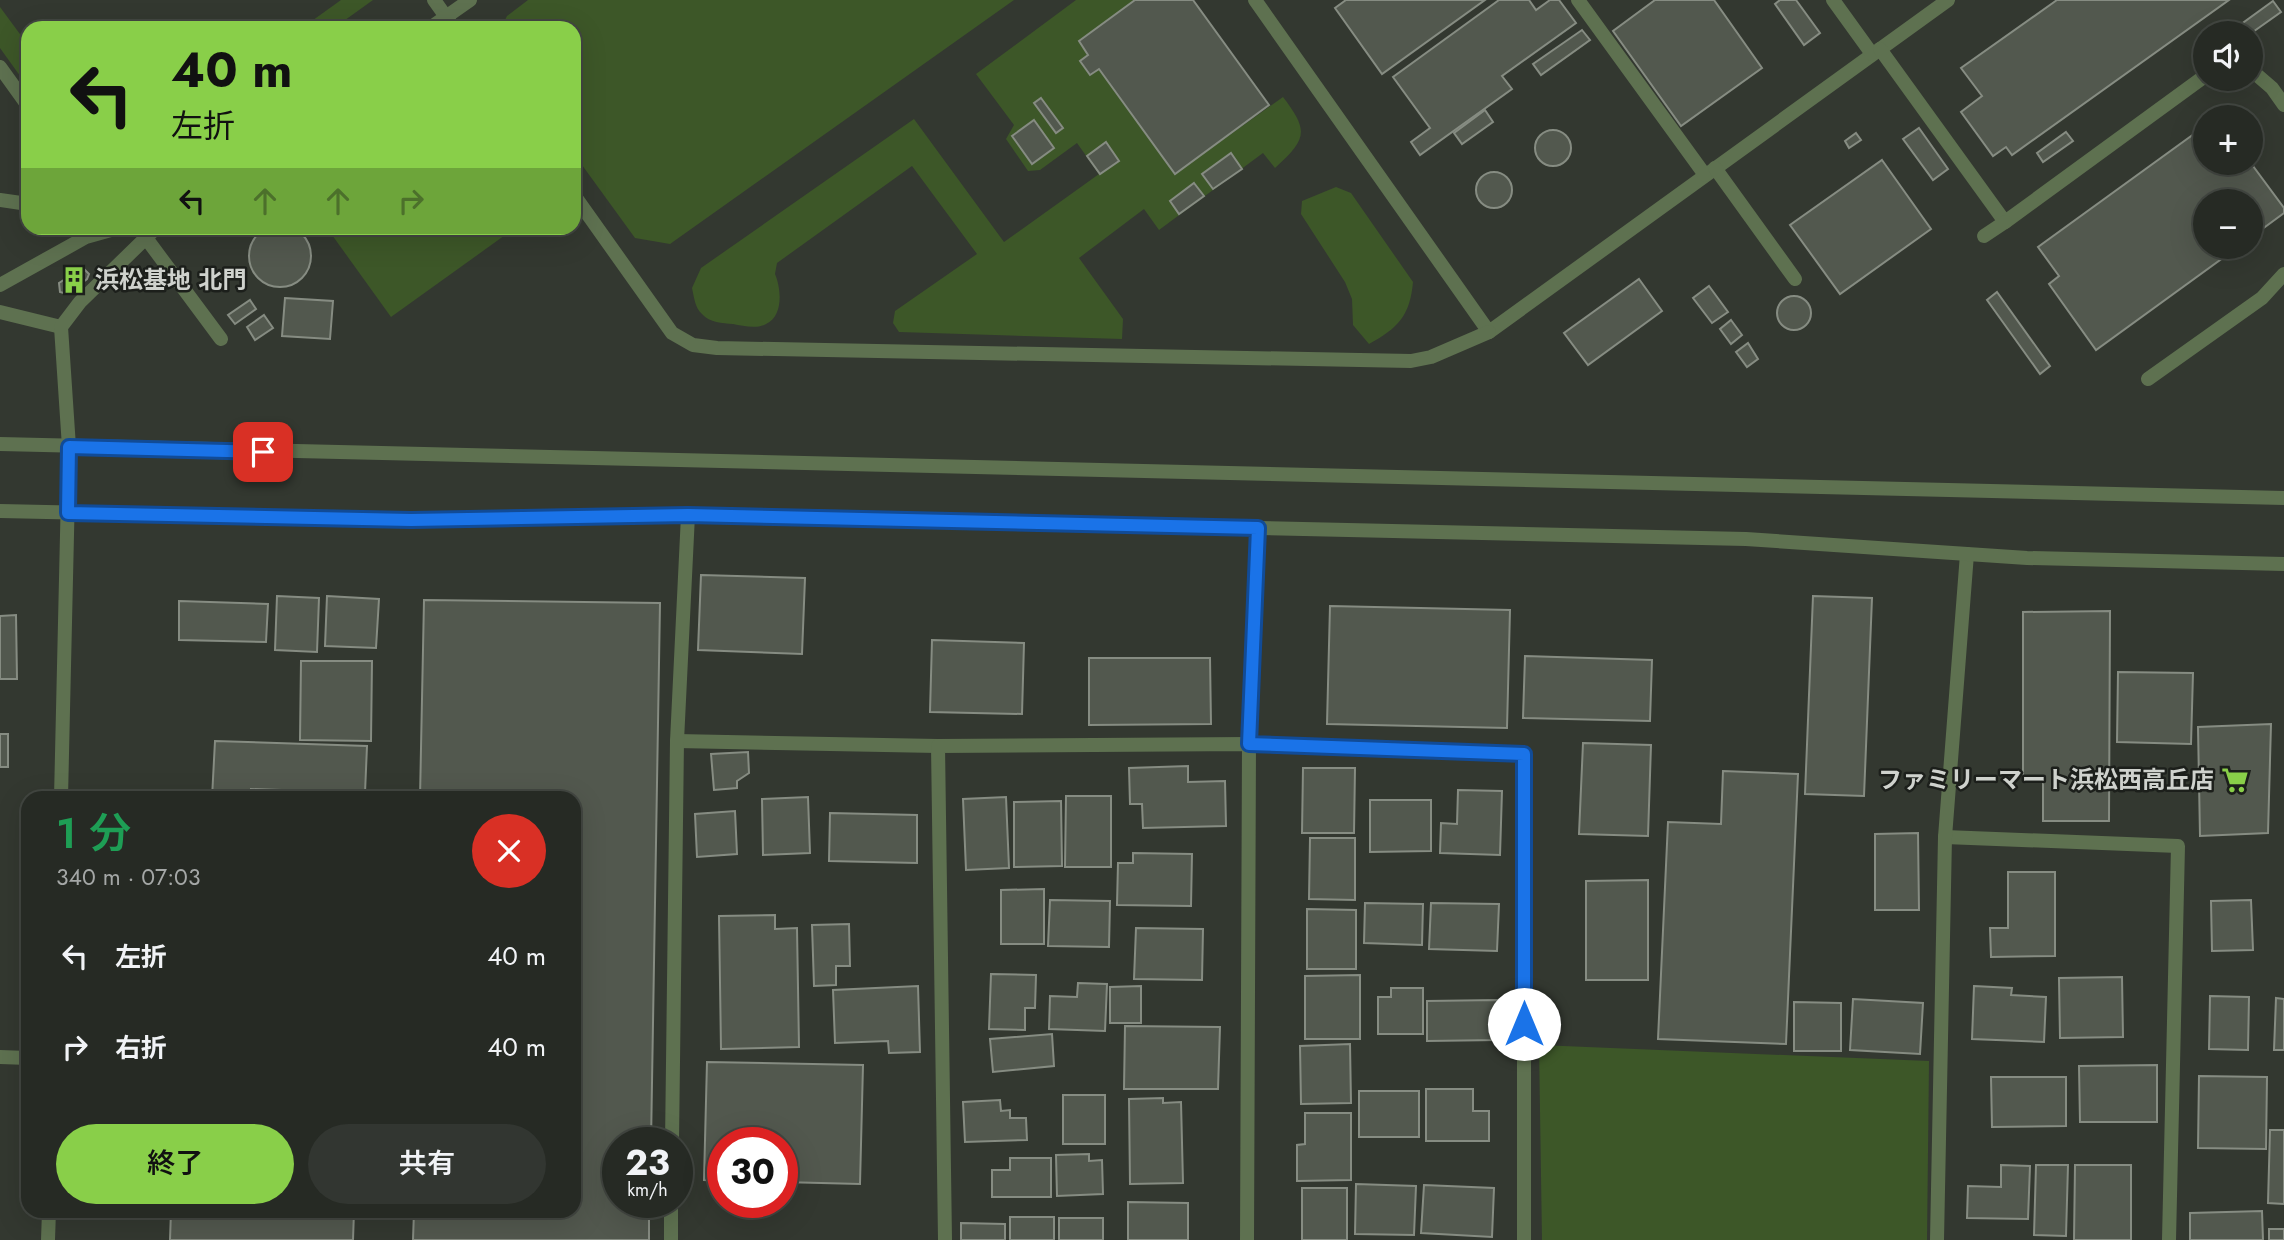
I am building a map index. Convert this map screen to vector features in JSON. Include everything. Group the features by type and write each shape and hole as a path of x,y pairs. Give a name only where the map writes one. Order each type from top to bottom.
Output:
{"street":[{"path":"434,0 449,21"},
{"path":"451,21 470,0"},
{"path":"1255,0 1489,332"},
{"path":"1578,0 1795,279"},
{"path":"1833,0 1876,52 2005,222"},
{"path":"581,205 672,333 693,345 1410,361 1432,358 1489,332 1948,0"},
{"path":"0,67 21,96"},
{"path":"2263,80 2284,105"},
{"path":"1984,236 2193,85"},
{"path":"0,200 21,203"},
{"path":"0,285 93,235"},
{"path":"61,791 69,447 61,327 80,302 148,235"},
{"path":"153,235 221,339"},
{"path":"2148,379 2262,298 2284,274"},
{"path":"0,312 61,327"},
{"path":"0,444 2284,498"},
{"path":"0,511 411,520 688,515 1746,539 1967,554 2284,564"},
{"path":"672,1127 677,741 688,515"},
{"path":"1247,1240 1249,744 1258,528"},
{"path":"1937,1240 1945,837 1967,554"},
{"path":"677,741 938,746 1249,744 1524,754 1524,1240"},
{"path":"938,746 945,1240"},
{"path":"1945,837 2178,846 2169,1240"},
{"path":"0,1057 21,1058"},
{"path":"48,1240 49,1218"},
{"path":"671,1218 671,1240"}],"green space":[{"path":"341,0 373,0 344,21 312,21"},
{"path":"528,0 1014,0 670,244 635,238 581,164 581,21 504,21"},
{"path":"1076,0 1135,0 1079,41 1088,55 1080,61 1090,75 1099,69 1175,174 1283,97 1297,118 1301,134 1293,149 1275,168 1263,153 1159,230 1144,209 1079,258 1123,319 1122,339 899,332 893,323 895,311 977,254 912,166 777,263 775,274 780,301 772,320 762,326 745,326 712,321 700,312 692,288 701,268 914,119 1004,242 1099,174 1077,143 1040,170 1028,171 1006,139 1014,125 976,74"},
{"path":"0,7 21,36 21,77 0,48"},
{"path":"1336,187 1351,193 1413,282 1409,304 1401,320 1369,344 1353,325 1352,299 1345,282 1301,214 1302,201"},
{"path":"332,235 505,235 391,317"},
{"path":"1539,1045 1929,1061 1927,1240 1542,1240"}],"building":[{"path":"1135,0 1193,0 1269,105 1175,174 1099,69 1090,75 1080,61 1088,55 1079,41"},
{"path":"1346,0 1485,0 1382,74 1335,8"},
{"path":"1499,0 1529,0 1536,10 1550,0 1559,0 1576,23 1502,76 1512,89 1420,155 1411,142 1430,128 1393,77"},
{"path":"1655,0 1714,0 1762,68 1681,126 1613,31"},
{"path":"1780,0 1796,0 1820,33 1804,45 1775,4"},
{"path":"2057,0 2229,0 2200,21 2193,21 2193,26 2012,155 2006,147 1993,156 1961,112 1982,96 1961,68"},
{"path":"2273,1 2281,12 2263,25 2263,21 2246,21"},
{"path":"1582,30 1590,40 1541,75 1533,64"},
{"path":"1041,98 1063,128 1056,133 1034,103"},
{"path":"1485,110 1493,122 1462,144 1454,133"},
{"path":"1034,120 1054,148 1032,164 1012,136"},
{"path":"1919,128 1948,169 1933,180 1903,139"},
{"path":"1553,130 1566,135 1571,148 1566,161 1553,166 1540,161 1535,148 1540,135"},
{"path":"2066,132 2073,141 2043,162 2037,153"},
{"path":"1856,133 1861,140 1849,148 1845,141"},
{"path":"2193,135 2193,175 2260,175 2284,208 2284,213 2263,228 2263,189 2193,189 2193,259 2221,259 2096,350 2049,284 2059,276 2038,247"},
{"path":"1106,142 1119,161 1100,174 1087,156"},
{"path":"1231,153 1242,169 1213,189 1202,174"},
{"path":"1882,160 1931,229 1840,294 1790,225"},
{"path":"1494,172 1506,178 1512,190 1506,202 1494,208 1482,202 1476,190 1482,178"},
{"path":"1194,183 1204,196 1179,214 1170,201"},
{"path":"257,235 303,235 311,250 311,262 306,273 297,282 286,287 274,287 263,282 254,273 249,262 249,250"},
{"name":"浜松基地 北門","path":"83,268 89,274 87,279 67,294 60,292 59,283"},
{"path":"1639,279 1662,311 1588,365 1564,333"},
{"path":"1709,286 1728,312 1712,323 1693,298"},
{"path":"1997,292 2050,366 2040,374 1987,300"},
{"path":"1794,296 1806,301 1811,313 1806,325 1794,330 1782,325 1777,313 1782,301"},
{"path":"285,298 333,301 330,339 282,336"},
{"path":"250,300 256,309 235,324 228,315"},
{"path":"264,315 273,328 255,340 247,327"},
{"path":"1731,320 1742,335 1731,344 1720,329"},
{"path":"1748,343 1758,359 1747,367 1736,352"},
{"path":"701,575 805,578 802,654 698,650"},
{"path":"277,596 319,598 317,652 275,650"},
{"path":"327,596 379,599 376,648 325,646"},
{"path":"1813,596 1872,598 1864,796 1805,794"},
{"path":"424,600 660,603 651,1127 602,1127 602,1218 649,1218 649,1240 413,1240 414,1218 581,1218 581,791 420,791"},
{"path":"179,601 268,604 266,642 179,640"},
{"path":"1330,606 1510,610 1507,728 1327,724"},
{"path":"2110,611 2109,821 2043,821 2043,778 2023,778 2023,612"},
{"path":"16,615 17,679 0,679 0,616"},
{"path":"932,640 1024,643 1022,714 930,712"},
{"path":"1525,656 1652,660 1650,721 1523,718"},
{"path":"1089,658 1210,658 1211,724 1089,725"},
{"path":"301,661 372,661 371,741 300,740"},
{"path":"2118,672 2193,673 2191,744 2117,742"},
{"name":"ファミリーマート浜松西高丘店","path":"2271,724 2268,833 2200,836 2198,727"},
{"path":"0,734 8,734 8,767 0,767"},
{"path":"215,741 367,746 365,791 212,791"},
{"path":"1583,743 1651,745 1648,836 1579,834"},
{"path":"748,752 749,773 737,781 737,788 714,790 711,754"},
{"path":"1188,766 1188,782 1225,781 1226,826 1143,828 1142,804 1130,804 1129,768"},
{"path":"1303,768 1355,768 1354,833 1302,833"},
{"path":"1723,771 1798,774 1786,1044 1658,1039 1668,822 1721,824"},
{"path":"1458,790 1502,791 1500,855 1440,853 1441,823 1457,824"},
{"path":"1066,796 1111,796 1111,867 1065,867"},
{"path":"808,797 810,853 763,855 762,799"},
{"path":"1006,797 1009,868 966,870 963,799"},
{"path":"1370,800 1431,800 1431,851 1370,852"},
{"path":"1061,801 1062,866 1014,867 1014,802"},
{"path":"735,811 737,854 697,857 695,814"},
{"path":"830,813 917,815 917,863 829,861"},
{"path":"1918,833 1919,910 1875,910 1875,834"},
{"path":"1310,838 1355,838 1355,900 1309,899"},
{"path":"1133,853 1192,854 1191,906 1117,905 1118,863 1133,863"},
{"path":"2008,872 2055,872 2055,956 1991,957 1990,928 2008,928"},
{"path":"1648,880 1648,980 1586,980 1586,881"},
{"path":"1044,889 1044,944 1001,944 1001,890"},
{"path":"1050,900 1110,901 1109,947 1048,946"},
{"path":"2251,900 2253,950 2212,951 2211,901"},
{"path":"1365,903 1423,904 1422,945 1364,943"},
{"path":"1431,903 1499,904 1497,951 1429,949"},
{"path":"1307,909 1356,910 1356,969 1307,969"},
{"path":"775,915 775,929 797,928 799,1047 721,1049 719,916"},
{"path":"849,924 850,966 836,966 836,985 814,986 812,925"},
{"path":"1136,928 1203,929 1202,980 1134,979"},
{"path":"991,974 1036,975 1035,1008 1025,1008 1025,1030 989,1029"},
{"path":"1360,975 1360,1039 1305,1039 1305,976"},
{"path":"2122,977 2123,1037 2060,1038 2059,978"},
{"path":"1078,983 1107,984 1105,1031 1049,1029 1050,996 1077,997"},
{"path":"918,986 920,1052 889,1053 888,1041 835,1043 833,990"},
{"path":"1141,986 1141,1023 1110,1023 1110,987"},
{"path":"1974,986 2012,988 2011,995 2046,997 2044,1042 1972,1039"},
{"path":"1391,988 1423,988 1423,1034 1378,1034 1378,997 1391,997"},
{"path":"2210,996 2249,997 2248,1050 2209,1049"},
{"path":"2276,998 2284,999 2284,1050 2274,1050"},
{"path":"1853,999 1923,1003 1920,1054 1850,1050"},
{"path":"1497,1000 1498,1040 1427,1041 1427,1001"},
{"path":"1794,1002 1841,1003 1841,1051 1794,1051"},
{"path":"1125,1026 1220,1027 1218,1089 1124,1089"},
{"path":"1052,1034 1054,1066 993,1072 990,1039"},
{"path":"1350,1044 1351,1103 1301,1104 1300,1046"},
{"path":"707,1062 863,1065 860,1184 798,1182 798,1127 707,1127 707,1180 704,1180"},
{"path":"2157,1065 2157,1122 2080,1122 2079,1066"},
{"path":"2199,1076 2267,1077 2266,1149 2198,1148"},
{"path":"1991,1077 2066,1077 2066,1126 1992,1127"},
{"path":"1426,1089 1473,1089 1473,1111 1489,1111 1489,1141 1426,1141"},
{"path":"1359,1091 1419,1091 1419,1137 1359,1137"},
{"path":"1063,1095 1105,1095 1105,1144 1063,1144"},
{"path":"1163,1098 1163,1103 1181,1102 1183,1183 1130,1184 1129,1099"},
{"path":"1000,1100 1001,1111 1010,1110 1010,1118 1026,1118 1027,1140 965,1142 963,1102"},
{"path":"1305,1113 1351,1113 1351,1180 1297,1181 1297,1145 1305,1144"},
{"path":"2270,1130 2284,1130 2284,1204 2268,1203"},
{"path":"1089,1154 1089,1161 1102,1160 1103,1194 1057,1196 1056,1155"},
{"path":"1010,1158 1051,1158 1051,1197 992,1197 992,1170 1010,1170"},
{"path":"2001,1165 2030,1166 2028,1219 1967,1218 1968,1186 2001,1187"},
{"path":"2036,1165 2068,1165 2066,1236 2034,1235"},
{"path":"2075,1165 2131,1165 2131,1240 2074,1240"},
{"path":"1356,1184 1416,1186 1414,1235 1355,1234"},
{"path":"1424,1185 1494,1188 1492,1237 1421,1233"},
{"path":"1302,1188 1347,1188 1347,1240 1302,1240"},
{"path":"1128,1202 1188,1203 1188,1240 1128,1240"},
{"path":"2262,1211 2263,1240 2190,1240 2190,1213"},
{"path":"1010,1217 1054,1217 1054,1240 1010,1240"},
{"path":"171,1218 354,1218 353,1240 170,1240"},
{"path":"1059,1218 1103,1218 1103,1240 1059,1240"},
{"path":"961,1223 1005,1224 1005,1240 961,1240"},
{"path":"2269,1229 2284,1229 2284,1240 2269,1240"}],"place":[{"name":"浜松基地 北門","path":"74,280"},
{"name":"ファミリーマート浜松西高丘店","path":"2235,780"}],"route":[{"path":"263,452 69,447 68,513 411,520 688,515 1258,528 1249,744 1524,754 1524,1024"}]}
